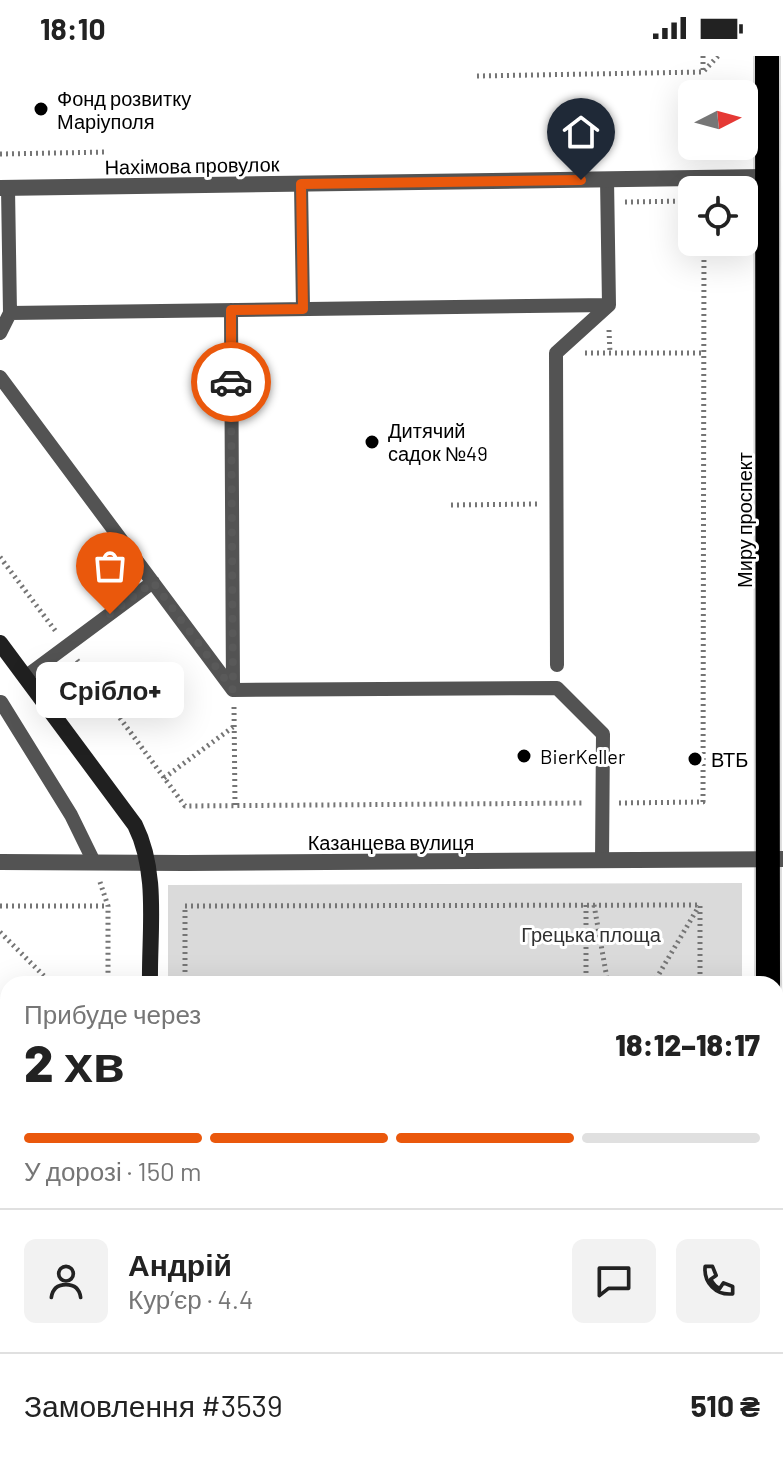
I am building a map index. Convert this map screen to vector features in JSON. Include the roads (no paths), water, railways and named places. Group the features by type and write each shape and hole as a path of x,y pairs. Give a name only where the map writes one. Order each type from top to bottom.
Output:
{"highway":[{"name":"Миру проспект","path":"767,56 775,859 768,976"}],"main road":[{"path":"0,643 135,825 144,844 149,863 150,976"}],"street":[{"name":"Нахімова провулок","path":"4,188 768,177"},
{"name":"Казанцева вулиця","path":"0,862 775,859"}],"lane":[{"path":"557,665 556,353 609,305 607,179"},
{"path":"301,184 303,309"},
{"path":"0,333 10,313 4,188"},
{"path":"10,313 609,305"},
{"path":"231,310 233,690"},
{"path":"0,377 233,690"},
{"path":"25,677 153,582"},
{"path":"233,690 557,688 603,734 602,861"},
{"path":"1,702 71,815 94,862"}],"place":[{"name":"Фонд розвитку Маріуполя","path":"41,109"},
{"name":"Дитячий садок №49","path":"372,442"},
{"name":"Срібло+","path":"110,614"},
{"name":"BierKeller","path":"524,756"},
{"name":"ВТБ","path":"695,759"}],"park label":[{"name":"Грецька площа","path":"591,934"}]}
